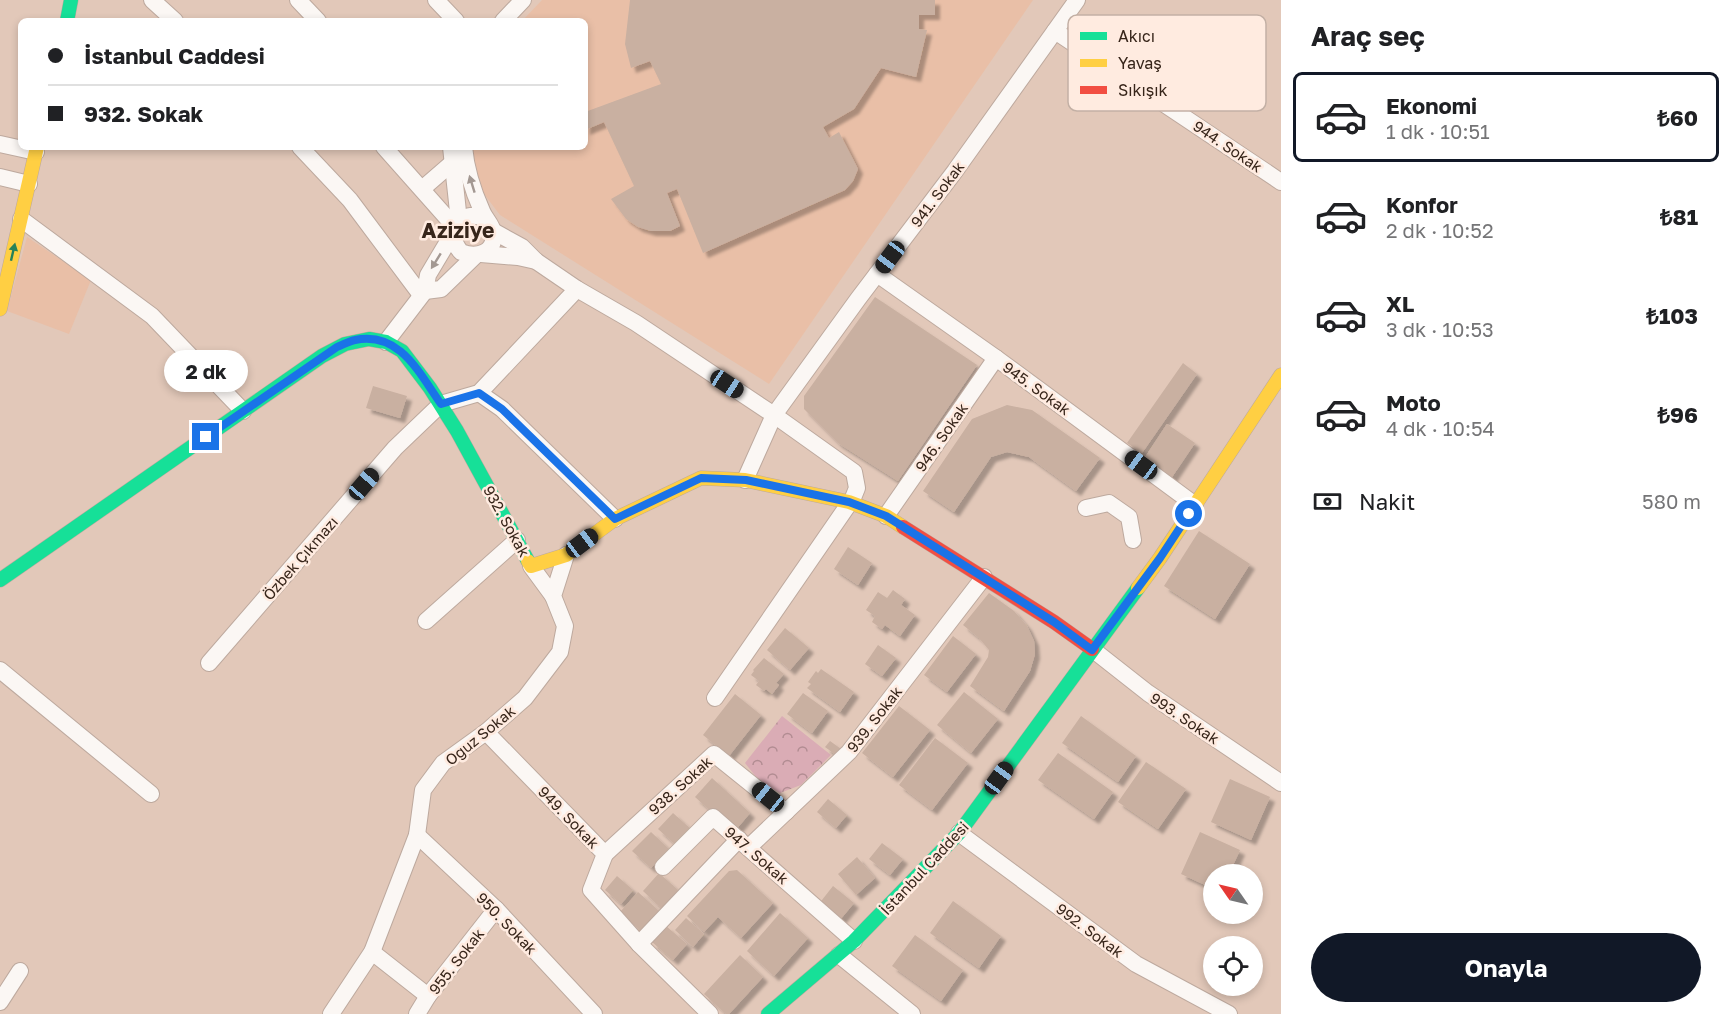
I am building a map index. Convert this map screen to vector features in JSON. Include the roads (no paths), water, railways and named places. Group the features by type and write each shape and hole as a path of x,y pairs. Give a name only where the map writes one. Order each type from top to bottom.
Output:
{"street":[{"path":"68,18 71,0"},
{"path":"152,0 172,18"},
{"path":"298,0 315,18"},
{"path":"436,0 453,18"},
{"path":"506,18 523,0"},
{"name":"941. Sokak","path":"746,480 774,415 955,171 1077,0"},
{"name":"944. Sokak","path":"1055,31 1068,40"},
{"name":"944. Sokak","path":"1175,111 1281,182"},
{"path":"0,144 18,147"},
{"path":"0,309 37,150"},
{"path":"303,150 350,200 423,293"},
{"path":"387,150 456,227"},
{"path":"423,293 441,289 492,244 489,225 471,182 465,150"},
{"path":"422,189 451,155"},
{"path":"451,155 456,227 454,240 461,252 518,257 536,261"},
{"path":"0,177 29,184"},
{"path":"0,580 337,347 355,340 370,339 386,342 423,293 428,275 456,227 465,217 472,215 522,247 536,261 577,289 636,323 774,415 854,472 856,493 715,698"},
{"path":"21,219 152,316 243,411"},
{"name":"945. Sokak","path":"877,274 996,358 1195,505"},
{"path":"577,289 479,393 502,409 615,519"},
{"name":"932. Sokak","path":"386,342 401,350 441,404 531,566 566,555 615,519 701,478 746,480 849,502 886,516 1054,622 1092,650"},
{"name":"946. Sokak","path":"886,516 996,358"},
{"name":"İstanbul Caddesi","path":"777,1011 854,941 959,834 1160,558 1278,386"},
{"name":"Özbek Çıkmazı","path":"209,663 395,448 441,404 479,393"},
{"path":"1086,508 1109,503 1129,517 1133,540"},
{"path":"426,621 517,540"},
{"path":"553,596 566,555"},
{"name":"Oğuz Sokak","path":"331,1014 372,952 417,835 423,790 443,763 486,732 525,698 560,652 565,626 553,596 531,566"},
{"name":"939. Sokak","path":"639,944 744,843 786,812 849,752 984,577"},
{"name":"993. Sokak","path":"1092,650 1148,693 1281,783"},
{"path":"0,670 152,794"},
{"name":"949. Sokak","path":"486,732 605,854 591,890 639,944 710,1014"},
{"name":"938. Sokak","path":"605,854 714,754 786,812"},
{"name":"947. Sokak","path":"663,867 713,817 854,941"},
{"name":"992. Sokak","path":"959,834 1136,964 1223,1013"},
{"name":"950. Sokak","path":"417,835 496,909 592,1014"},
{"name":"955. Sokak","path":"417,1014 428,996 496,909"},
{"path":"372,952 428,996"},
{"path":"839,955 912,1014"},
{"path":"0,1002 20,971"}],"district":[{"name":"Aziziye","path":"458,230"}]}
